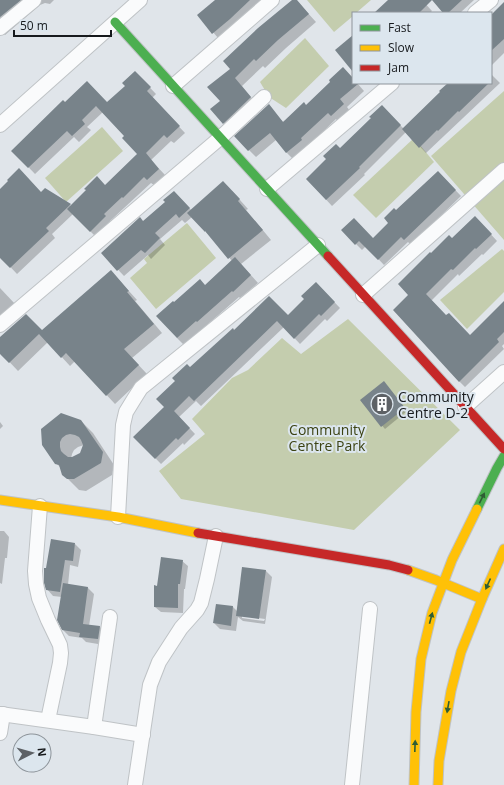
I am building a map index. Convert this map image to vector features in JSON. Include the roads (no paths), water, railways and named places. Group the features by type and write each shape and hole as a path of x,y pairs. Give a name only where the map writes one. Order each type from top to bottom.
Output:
{"street":[{"path":"0,28 34,0"},
{"path":"0,125 140,0"},
{"path":"173,86 272,0"},
{"path":"476,12 491,0"},
{"path":"114,22 504,450"},
{"path":"267,189 391,84"},
{"path":"0,325 220,138 264,97"},
{"path":"363,295 504,170"},
{"path":"118,517 123,425 126,412 141,388 318,245"},
{"path":"465,407 504,372"},
{"path":"414,785 416,712 421,659 432,613 452,560 504,456"},
{"path":"0,500 118,517 216,536 389,565 443,582 482,599"},
{"path":"40,506 35,571 36,584 39,598 60,644 61,653 48,720"},
{"path":"135,785 150,685 159,662 184,624 197,610 201,603 216,536"},
{"path":"438,785 439,761 451,691 461,652 504,549"},
{"path":"352,785 370,609"},
{"path":"94,727 110,617"},
{"path":"0,733 1,714 142,735"}],"place":[{"name":"Community Centre D-2","path":"382,404"}],"park label":[{"name":"Community Centre Park","path":"327,438"}]}
